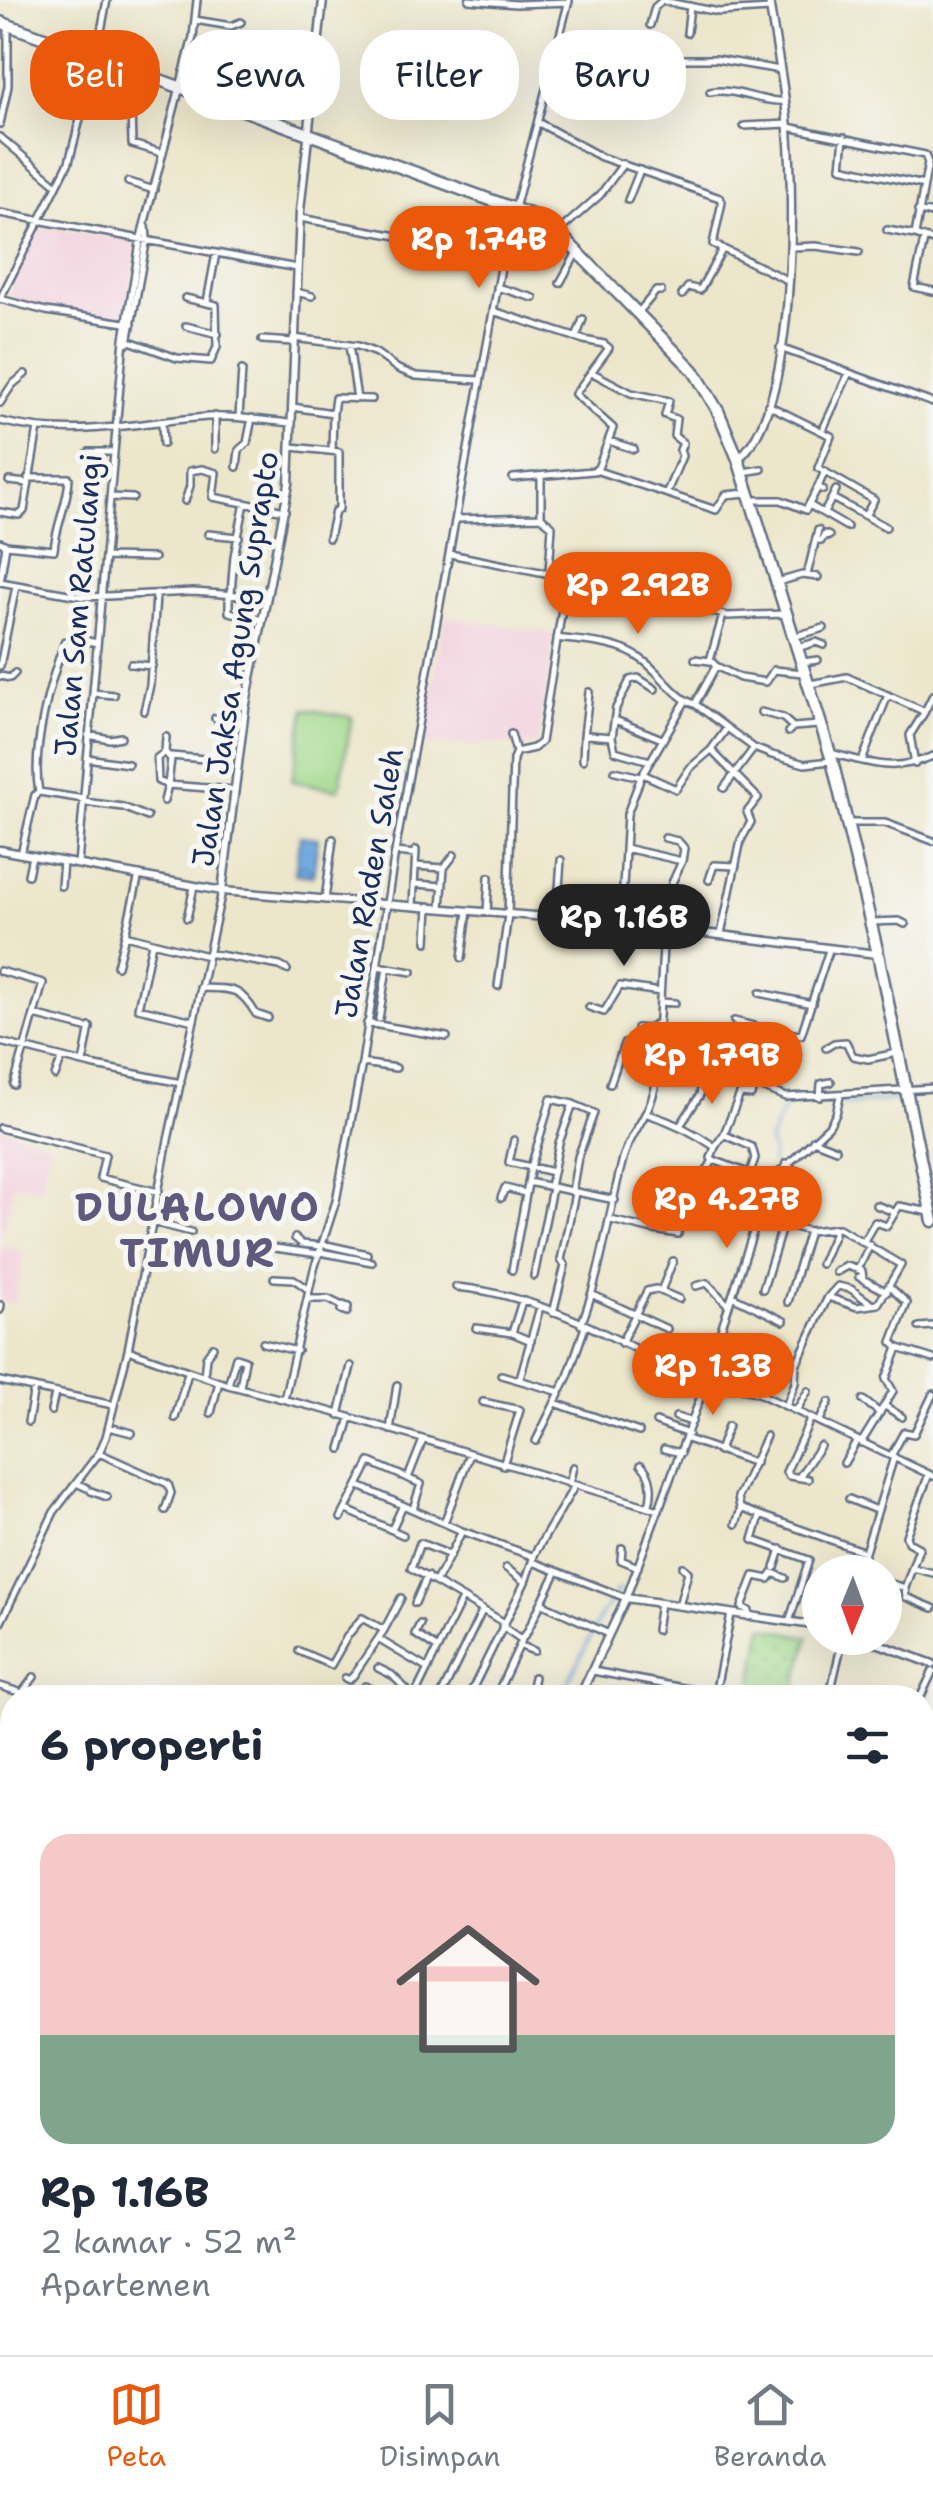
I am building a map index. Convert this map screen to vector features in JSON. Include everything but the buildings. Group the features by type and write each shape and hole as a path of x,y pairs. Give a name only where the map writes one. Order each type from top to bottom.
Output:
{"highway":[{"path":"3,21 30,30"},
{"path":"272,120 517,209 558,232 707,390 743,472 831,757 871,922 932,1217"}],"street":[{"path":"101,30 107,0"},
{"name":"Jalan Sam Ratulangi","path":"194,30 197,0"},
{"name":"Jalan Jaksa Agung Suprapto","path":"222,891 243,724 284,511 292,447 300,218 323,0"},
{"path":"468,0 569,1"},
{"name":"Jalan Raden Saleh","path":"562,30 569,1"},
{"path":"650,25 658,3 700,3 719,12 770,4 788,126 792,248 780,348 768,406 749,448 738,459"},
{"path":"687,33 690,6"},
{"path":"196,20 231,26 241,22"},
{"path":"0,124 8,86 3,21"},
{"path":"686,59 716,59 780,70"},
{"name":"Jalan Sam Ratulangi","path":"78,864 124,350 146,224 180,91"},
{"path":"710,92 785,101"},
{"path":"81,120 57,185 0,299 46,312 129,324"},
{"path":"131,120 132,144 163,153"},
{"name":"Jalan Raden Saleh","path":"284,1399 309,1290 336,1201 362,1063 394,852 493,311 540,120"},
{"path":"539,123 601,156 721,199 712,241 722,250 788,281"},
{"path":"744,126 788,126 925,156 928,160 915,235"},
{"path":"0,137 57,185"},
{"path":"844,137 842,167 933,190"},
{"path":"558,232 600,195 623,164"},
{"path":"628,200 640,170"},
{"path":"128,182 154,190"},
{"path":"918,211 933,214"},
{"path":"0,213 298,268"},
{"path":"300,218 435,238 457,246 465,255 502,264"},
{"path":"888,230 933,241"},
{"path":"924,240 914,286 933,291"},
{"path":"792,248 816,246 859,252"},
{"path":"682,295 686,287 700,290 722,250"},
{"path":"560,284 578,251"},
{"path":"208,302 216,253"},
{"path":"498,288 534,298"},
{"path":"638,313 656,290 661,292"},
{"path":"296,292 312,296"},
{"path":"126,340 165,355 211,361 216,355 218,334 216,305 185,298"},
{"path":"493,311 608,346 607,353 574,394 612,427 610,441 595,470"},
{"path":"576,338 583,320"},
{"path":"186,326 218,334"},
{"path":"262,340 350,344 376,353 416,376 480,380"},
{"path":"350,344 356,399"},
{"path":"780,348 933,403"},
{"path":"239,417 242,370"},
{"path":"590,372 631,393 669,401 666,416 676,419 673,434 683,443 682,456 666,492"},
{"path":"824,427 849,373"},
{"path":"0,404 25,374"},
{"path":"332,451 335,398 372,399"},
{"path":"768,406 831,436 818,466 874,500 866,516"},
{"path":"292,407 333,412"},
{"path":"215,416 215,449"},
{"path":"0,421 38,428 115,429 215,416 292,422"},
{"path":"236,467 240,447 247,444 252,418"},
{"path":"162,423 163,444"},
{"path":"0,512 22,514 38,428"},
{"path":"610,441 634,449"},
{"path":"292,447 339,454 339,509 334,511 329,538"},
{"path":"88,452 112,452"},
{"path":"743,472 762,469"},
{"path":"513,478 595,470 716,510 726,495 781,500 806,510 821,488 825,471"},
{"path":"185,500 190,472 214,471 213,497 284,511"},
{"path":"541,476 541,517"},
{"path":"9,481 69,478 65,504 55,526 54,550 3,543 0,582 60,595 103,598 193,592 267,597"},
{"path":"824,513 836,490"},
{"path":"110,497 133,498"},
{"path":"832,498 886,528"},
{"path":"245,503 229,612 263,620"},
{"path":"810,505 848,527"},
{"path":"456,519 541,517 552,526 549,573"},
{"path":"807,575 818,530"},
{"path":"208,534 239,536"},
{"path":"816,539 821,540 824,534 829,536"},
{"path":"450,554 650,594 724,615 784,614"},
{"path":"106,556 154,558"},
{"path":"775,582 807,575 818,577"},
{"path":"516,752 541,742 567,577"},
{"path":"0,666 16,586"},
{"path":"144,711 152,666 156,596"},
{"path":"695,704 713,663 724,615"},
{"path":"796,643 824,628"},
{"path":"74,638 98,642"},
{"path":"558,638 630,652 661,675 685,702 695,704 754,748 805,764 831,757 889,767 915,764 933,756"},
{"path":"21,854 35,795 39,792 43,730 52,679 65,641"},
{"path":"796,643 824,645"},
{"path":"695,659 713,663 740,678 765,682 774,670 847,677 924,714"},
{"path":"806,673 818,660"},
{"path":"132,664 152,666"},
{"path":"0,676 10,678 15,674"},
{"path":"650,762 615,751 612,738 619,702 632,678 655,689"},
{"path":"582,760 589,692"},
{"path":"93,693 114,695"},
{"path":"862,761 888,695"},
{"path":"915,764 910,735 933,695"},
{"path":"626,953 627,814 642,775 685,702"},
{"path":"761,712 783,718 791,729 822,724"},
{"path":"216,718 243,724"},
{"path":"615,720 662,739"},
{"path":"615,770 642,775 676,789 727,728"},
{"path":"498,986 508,915 516,752 510,734"},
{"path":"88,735 121,737"},
{"path":"584,736 612,738"},
{"path":"164,801 168,785 166,737"},
{"path":"724,788 754,748"},
{"path":"711,750 758,797 746,813 751,822 740,840 720,935"},
{"path":"215,760 168,754 157,758 156,776 168,785 234,790"},
{"path":"87,758 128,764"},
{"path":"39,792 123,807 146,817"},
{"path":"847,823 885,823 933,841"},
{"path":"536,1440 560,1392 583,1326 612,1220 623,1157 648,1114 657,1069 664,928 672,883 682,861 682,844 665,838"},
{"path":"325,900 332,840"},
{"path":"625,848 682,861"},
{"path":"0,850 222,891 626,924 878,954"},
{"path":"394,852 416,852 414,905"},
{"path":"440,908 444,868 454,854"},
{"path":"28,875 32,856"},
{"path":"557,918 560,860"},
{"path":"61,886 64,861"},
{"path":"709,880 714,865 736,866"},
{"path":"416,866 444,868"},
{"path":"117,966 139,875"},
{"path":"487,912 489,877"},
{"path":"415,884 442,886"},
{"path":"186,918 194,886"},
{"path":"0,1624 54,1512 99,1453 109,1427 222,891"},
{"path":"427,942 429,906"},
{"path":"462,958 468,911"},
{"path":"871,922 900,920 906,924"},
{"path":"124,935 287,970"},
{"path":"152,943 138,1008 194,1020"},
{"path":"734,1021 800,1035 828,950"},
{"path":"378,966 412,972"},
{"path":"378,1019 387,968"},
{"path":"0,970 43,983 14,1085"},
{"path":"589,1007 604,1012 620,986 660,992"},
{"path":"200,988 237,990 256,1014 268,1018"},
{"path":"760,993 812,1004"},
{"path":"660,1002 675,1004"},
{"path":"34,1016 90,1027 83,1063"},
{"path":"368,1022 447,1037"},
{"path":"637,1028 647,1029 658,1023"},
{"path":"660,1188 693,1194 713,1161 715,1147 740,1094 751,1094 771,1031"},
{"path":"0,1042 182,1083"},
{"path":"826,1048 834,1042 846,1042 853,1056 866,1060 897,1053"},
{"path":"610,1084 624,1045 656,1046"},
{"path":"55,1076 62,1058"},
{"path":"362,1063 396,1068"},
{"path":"657,1069 753,1082 780,1096 840,1099 905,1095 933,1088"},
{"path":"680,1126 700,1095 703,1074"},
{"path":"820,1097 821,1084 831,1082"},
{"path":"512,1270 531,1167 552,1099 594,1113 578,1157 561,1260 565,1262 565,1274 554,1312"},
{"path":"585,1685 610,1634 619,1596 687,1436 770,1181 829,1126 840,1099"},
{"path":"534,1276 559,1142 573,1104"},
{"path":"648,1114 680,1126 715,1147"},
{"path":"0,1128 105,1155 100,1178 159,1192"},
{"path":"724,1134 752,1147 755,1158 750,1173"},
{"path":"514,1140 508,1162 554,1172"},
{"path":"813,1140 836,1150"},
{"path":"713,1161 770,1181"},
{"path":"786,1163 804,1179"},
{"path":"649,1229 664,1172"},
{"path":"528,1182 615,1200"},
{"path":"501,1198 504,1188 526,1193"},
{"path":"904,1204 928,1200"},
{"path":"798,1228 803,1202"},
{"path":"876,1205 894,1212"},
{"path":"860,1275 875,1222 886,1226 903,1205 932,1217"},
{"path":"612,1220 675,1235 679,1232 681,1216 654,1208"},
{"path":"756,1216 809,1230 834,1228 901,1265 878,1304 857,1307 828,1297"},
{"path":"152,1222 190,1232"},
{"path":"764,1290 782,1224"},
{"path":"821,1264 834,1228"},
{"path":"788,1302 809,1230"},
{"path":"295,1238 299,1243 372,1262"},
{"path":"267,1247 367,1254"},
{"path":"661,1291 673,1261"},
{"path":"836,1272 847,1266 907,1303 892,1342 898,1348 933,1360"},
{"path":"274,1278 296,1280 309,1290"},
{"path":"696,1286 707,1283 728,1305"},
{"path":"786,1406 795,1383 796,1365 828,1297 841,1284 870,1303"},
{"path":"456,1286 482,1289 554,1312 704,1384 758,1393 931,1475 906,1536 919,1548 905,1588 906,1597 933,1608"},
{"path":"621,1343 647,1291 661,1291 679,1299"},
{"path":"592,1295 667,1329"},
{"path":"732,1296 784,1321"},
{"path":"308,1299 326,1299 342,1306"},
{"path":"512,1333 522,1301"},
{"path":"520,1378 540,1307"},
{"path":"919,1326 933,1326"},
{"path":"476,1328 531,1340"},
{"path":"734,1387 739,1362 750,1342 796,1365"},
{"path":"263,1343 297,1351"},
{"path":"203,1377 206,1357 213,1347"},
{"path":"660,1362 668,1348"},
{"path":"844,1463 893,1391 886,1376 898,1348"},
{"path":"128,1350 228,1385 340,1414 654,1508"},
{"path":"228,1385 234,1358 244,1359 240,1388"},
{"path":"680,1372 684,1362"},
{"path":"340,1414 351,1366"},
{"path":"176,1418 188,1372"},
{"path":"501,1375 560,1392"},
{"path":"0,1381 113,1405"},
{"path":"211,1413 219,1382"},
{"path":"390,1430 397,1385"},
{"path":"28,1422 34,1388"},
{"path":"796,1411 808,1391"},
{"path":"51,1410 56,1393"},
{"path":"864,1555 892,1457 904,1432 914,1434 933,1394"},
{"path":"863,1400 880,1413"},
{"path":"483,1402 520,1410 503,1465"},
{"path":"820,1422 829,1402"},
{"path":"555,1403 639,1432"},
{"path":"884,1406 902,1416"},
{"path":"676,1417 692,1422"},
{"path":"340,1449 350,1418"},
{"path":"808,1479 790,1476 786,1470 811,1418"},
{"path":"656,1422 754,1463"},
{"path":"719,1451 728,1426"},
{"path":"109,1427 132,1433"},
{"path":"736,1524 741,1509 738,1498 766,1436"},
{"path":"408,1478 423,1440"},
{"path":"799,1477 820,1446"},
{"path":"664,1449 680,1453"},
{"path":"99,1453 168,1484 171,1493 165,1510"},
{"path":"444,1523 470,1454"},
{"path":"341,1518 370,1462 423,1486 413,1510"},
{"path":"641,1465 649,1476 654,1508"},
{"path":"474,1685 572,1485 573,1467"},
{"path":"76,1483 107,1497"},
{"path":"359,1486 533,1559 556,1573 619,1596 802,1624"},
{"path":"849,1499 876,1510"},
{"path":"392,1530 404,1505"},
{"path":"741,1509 865,1552"},
{"path":"347,1510 403,1535"},
{"path":"760,1516 754,1540 809,1562 790,1622"},
{"path":"436,1581 462,1531"},
{"path":"450,1555 420,1543 410,1568 503,1624 534,1652"},
{"path":"622,1548 620,1558 632,1565"},
{"path":"775,1568 781,1549"},
{"path":"678,1606 688,1572 683,1567"},
{"path":"506,1568 525,1582"},
{"path":"913,1568 933,1573"},
{"path":"501,1685 556,1573"},
{"path":"749,1617 749,1611 742,1607 754,1576 770,1578 773,1573 784,1578"},
{"path":"415,1603 427,1576"},
{"path":"345,1678 354,1676 401,1598"},
{"path":"420,1685 462,1599"},
{"path":"541,1603 610,1634"},
{"path":"656,1630 660,1603"},
{"path":"446,1685 482,1611"},
{"path":"718,1685 731,1614"},
{"path":"299,1651 329,1666 360,1618 384,1630"},
{"path":"420,1624 414,1634 438,1649"},
{"path":"378,1639 428,1669"},
{"path":"832,1685 839,1655"},
{"path":"902,1655 933,1668"},
{"path":"378,1668 400,1685"},
{"path":"592,1671 666,1685"},
{"path":"28,1685 34,1677"},
{"path":"532,1685 534,1677"}],"shaded area":[{"path":"48,227 138,242 125,315 118,319 100,318 12,300 9,292 37,233"},
{"path":"446,617 554,634 537,744 422,744"},
{"path":"0,1128 50,1143 41,1189 14,1183 0,1242"},
{"path":"0,1246 24,1251 14,1304 0,1301"}],"green space":[{"path":"305,709 352,717 339,790 292,781"},
{"path":"763,1627 802,1635 804,1655 796,1685 752,1685"}],"water":[{"path":"300,836 318,838 313,876 295,874"}],"waterway":[{"path":"910,1097 933,1093"},
{"path":"771,1164 773,1151 769,1142 785,1105 848,1105 902,1099"},
{"path":"566,1685 619,1589"}],"district":[{"name":"DULALOWO TIMUR","path":"198,1230"}]}
